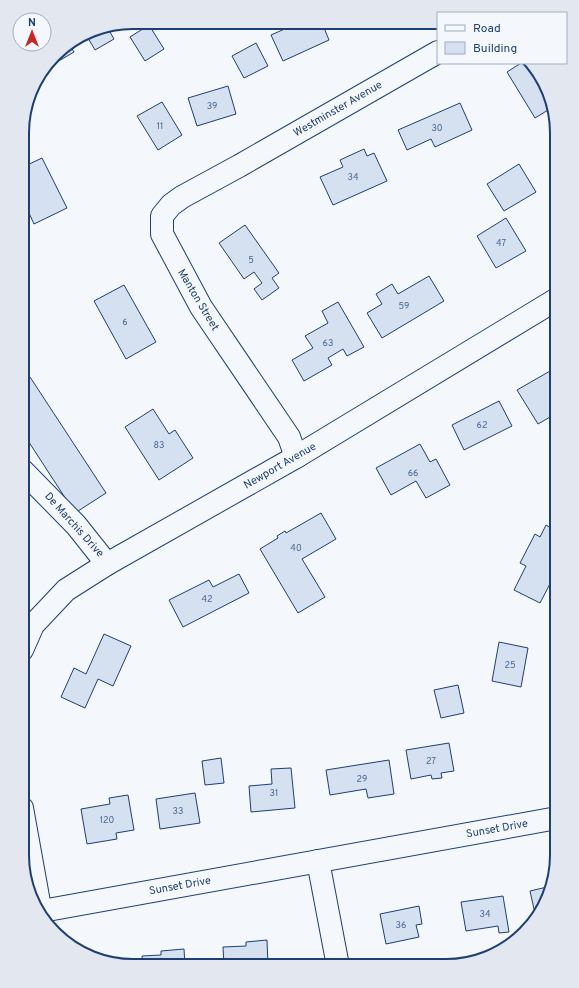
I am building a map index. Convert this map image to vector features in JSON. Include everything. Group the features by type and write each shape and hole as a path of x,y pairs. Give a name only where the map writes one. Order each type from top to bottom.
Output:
{"street":[{"name":"Westminster Avenue","path":"239,166 437,53"},
{"name":"Manton Street","path":"239,166 182,197 171,205 162,216 162,234 200,307 289,437 296,457"},
{"name":"Newport Avenue","path":"29,634 33,625 66,590 108,564 296,457 550,303"},
{"name":"De Marchis Drive","path":"29,477 76,525 108,564"},
{"name":"Sunset Drive","path":"45,910 550,819"},
{"path":"29,847 38,897"},
{"path":"318,862 337,959"}],"building":[{"path":"143,29 152,29 164,49 145,61 130,37"},
{"path":"285,29 324,29 329,40 283,61 271,35"},
{"path":"110,32 114,39 95,50 89,39"},
{"path":"256,43 268,66 244,78 232,56"},
{"path":"72,49 74,52 57,62"},
{"path":"519,64 523,64 536,81 542,93 547,111 535,118 507,72"},
{"path":"228,86 236,114 197,126 188,98"},
{"path":"162,102 182,135 158,150 137,116"},
{"path":"460,103 472,130 435,147 431,139 407,150 398,130"},
{"path":"364,149 367,156 374,153 387,181 333,205 320,177 343,167 340,160"},
{"path":"42,158 67,208 34,224 29,213 29,164"},
{"path":"519,164 536,192 504,211 487,184"},
{"path":"506,218 526,251 496,268 477,236"},
{"path":"245,225 279,273 272,278 279,288 262,300 254,289 262,283 254,272 244,279 219,243"},
{"path":"429,276 444,301 382,338 367,313 382,304 376,294 392,284 398,294"},
{"path":"124,285 156,342 126,359 94,301"},
{"path":"338,302 364,347 347,356 343,349 328,358 332,365 304,381 292,360 313,348 305,336 328,323 322,311"},
{"path":"550,371 550,417 538,424 517,390"},
{"path":"30,377 106,493 75,513 29,442"},
{"path":"499,401 512,426 464,450 452,425"},
{"path":"153,409 169,434 175,430 193,458 159,480 125,427"},
{"path":"420,444 430,462 436,459 450,485 426,498 416,481 391,495 376,468"},
{"path":"321,513 336,539 302,559 325,597 298,613 260,549 278,538 277,536 285,531 286,533"},
{"path":"546,525 550,527 550,584 540,603 514,590 526,566 520,563 535,534 540,537"},
{"path":"239,574 249,593 183,627 169,600 209,580 213,587"},
{"path":"104,634 131,646 113,686 98,679 85,708 61,697 74,668 86,674"},
{"path":"499,642 528,648 521,687 492,681"},
{"path":"458,685 464,713 441,718 434,690"},
{"path":"449,743 454,771 441,773 442,778 432,779 431,775 411,779 406,750"},
{"path":"221,758 224,783 205,785 202,761"},
{"path":"389,760 394,794 368,798 366,789 330,795 326,770"},
{"path":"291,768 295,808 251,812 249,786 272,784 271,769"},
{"path":"195,793 200,823 160,829 156,799"},
{"path":"128,795 134,830 116,833 117,839 87,844 81,809 110,804 109,798"},
{"path":"544,888 534,909 530,891"},
{"path":"503,896 509,932 499,933 498,926 466,931 461,902"},
{"path":"419,906 422,924 416,925 419,937 386,944 380,914"},
{"path":"267,940 268,959 224,959 223,947 246,946 246,942"},
{"path":"184,949 185,959 142,959 142,956 161,955 161,951"}]}
